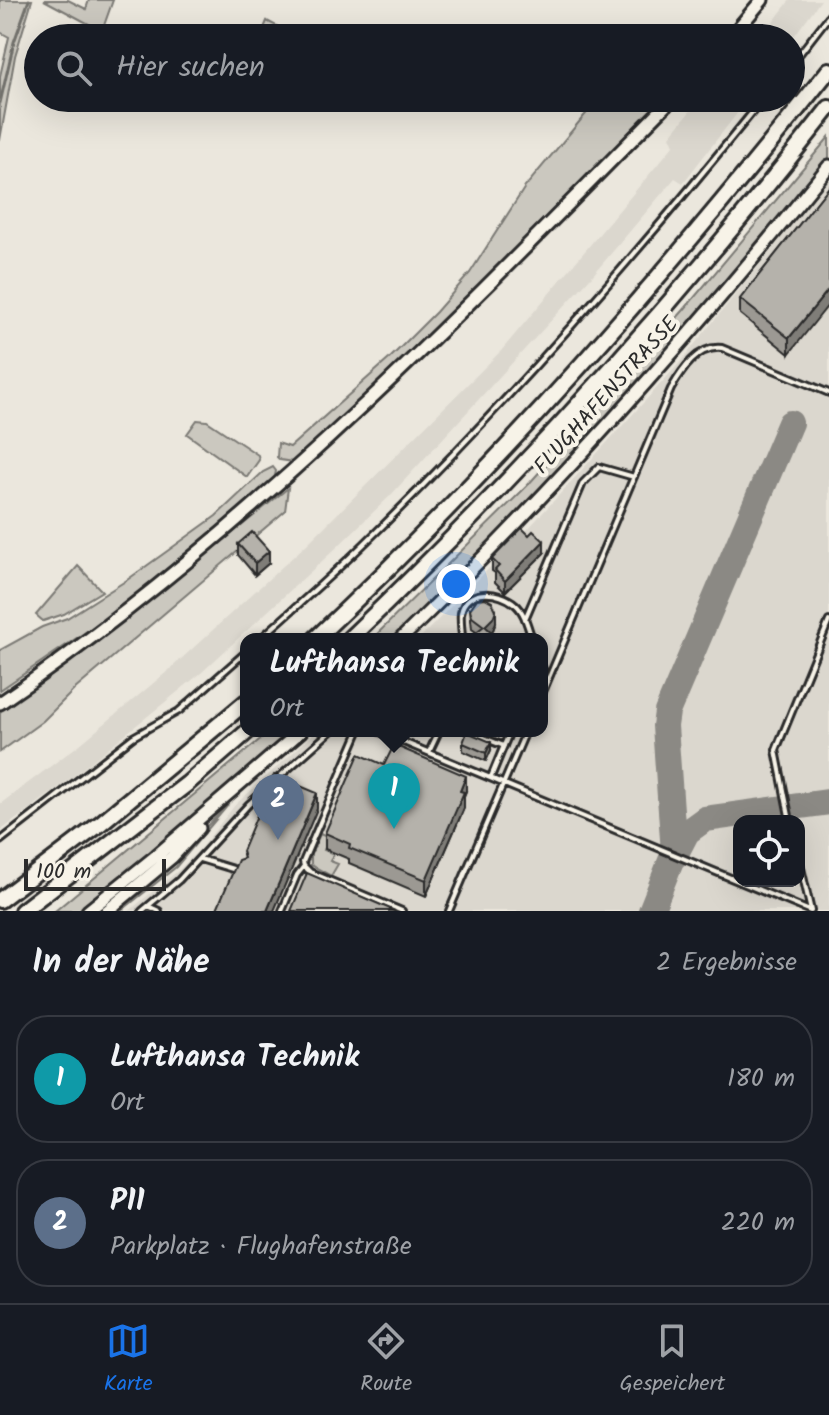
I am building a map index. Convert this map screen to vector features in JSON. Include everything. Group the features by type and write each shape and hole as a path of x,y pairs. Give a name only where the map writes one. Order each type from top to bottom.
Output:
{"highway":[{"path":"805,100 829,70"},
{"path":"355,633 501,488 584,399 732,228 829,108"},
{"path":"321,633 456,500 571,376 704,224 795,112"},
{"path":"0,903 240,707"},
{"path":"22,911 130,829 241,737"}],"main road":[{"path":"742,24 762,0"},
{"path":"0,703 113,622 295,470 407,365 659,112"},
{"name":"FLUGHAFENSTRASSE","path":"407,633 520,522 588,448 696,326 829,166"},
{"path":"88,911 294,737"},
{"path":"107,911 172,857 238,786"},
{"path":"0,903 5,911"}],"lane":[{"path":"805,47 829,16"},
{"path":"267,633 362,546 493,413 616,276 752,112"},
{"path":"548,680 671,389 694,358 712,346 722,348 829,393"},
{"path":"525,619 583,483 599,467 634,477"},
{"path":"462,633 461,612 472,597 481,593 515,603 530,633"},
{"path":"789,815 776,750 829,621"},
{"path":"0,841 133,737 179,711 240,657"},
{"path":"142,911 200,859 249,804 324,737"},
{"path":"282,911 304,866 303,862 356,737"},
{"path":"392,737 810,911"},
{"path":"429,752 436,737"},
{"path":"482,737 504,746"},
{"path":"491,777 508,737"},
{"path":"449,911 523,737"},
{"path":"200,859 240,871"},
{"path":"304,866 402,911"},
{"path":"805,887 810,911"},
{"path":"148,906 159,911"}],"shaded area":[{"path":"0,0 32,0 15,56 0,140 0,76 9,37 0,32"},
{"path":"44,0 68,0 86,9 89,0 113,0 104,24 89,24"},
{"path":"790,0 821,0 803,24 772,24"},
{"path":"587,112 649,112 321,438 293,462 280,460 277,457 278,443 290,447 389,359 436,312 470,273 525,187"},
{"path":"690,112 738,112 683,183 675,178 592,276 390,496 244,633 240,633 240,637 201,673 0,831 0,804 79,745 168,671 307,544 501,351 674,145 670,136"},
{"path":"829,137 829,158 648,373 528,506 402,633 378,633 527,486 683,311"},
{"path":"829,180 829,911 129,911 179,870 235,805 310,737 548,737 548,633 425,633 527,530 676,367"},
{"path":"197,420 207,421 258,455 259,460 247,477 187,434"},
{"path":"273,467 276,471 274,480 112,614 0,690 0,650 42,627 67,618 127,580 216,516 263,472"},
{"path":"288,488 285,511 74,690 43,721 0,752 0,712 140,608"},
{"path":"78,566 102,591 64,614 43,621 36,615"},
{"path":"263,737 288,737 80,911 55,911"},
{"path":"228,805 176,867 121,911 114,911 173,860"},
{"path":"320,834 329,838 324,850 334,854 330,861 338,864 331,876 311,865 311,854"}],"building":[{"path":"829,187 829,289 789,338 740,299"},
{"path":"522,528 529,535 533,531 544,541 505,581 495,570 499,566 492,559"},
{"path":"252,532 269,551 255,563 238,544"},
{"path":"485,598 492,602 496,610 485,626 493,633 475,633 484,626 472,617 470,609 477,599"},
{"path":"465,737 479,737 491,742 486,753 463,743"},
{"path":"394,745 466,776 460,791 464,792 426,880 349,848 350,844 325,833 359,754 384,765"},
{"path":"274,775 317,793 267,911 216,911 238,860 244,858 242,851"},
{"path":"307,873 395,911 291,911"}],"waterway":[{"path":"0,103 14,42 29,0"}],"taxiway":[{"path":"651,911 674,853 665,726 667,712 790,423"},
{"path":"674,857 687,832 705,819 829,802"}],"place":[{"name":"Lufthansa Technik","path":"394,829"},
{"name":"P11","path":"278,840"}]}
